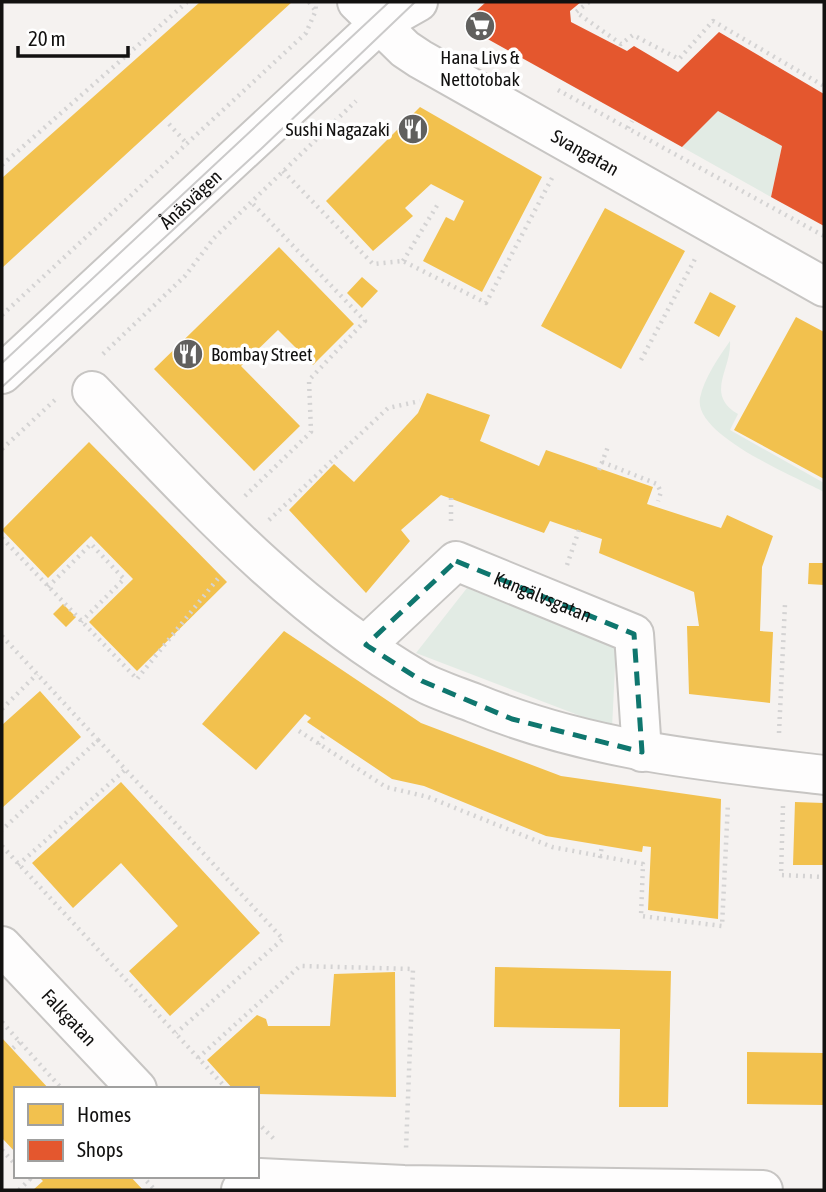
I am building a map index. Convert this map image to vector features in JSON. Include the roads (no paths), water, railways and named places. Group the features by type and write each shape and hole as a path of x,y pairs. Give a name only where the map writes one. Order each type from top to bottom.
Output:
{"street":[{"name":"Ånäsvägen","path":"2,373 376,9 418,2"},
{"name":"Svangatan","path":"376,9 420,59 824,287"},
{"path":"84,381 252,537 282,584 366,645 422,681 512,719 616,748 729,765 782,754 824,775"},
{"name":"Kungälvsgatan","path":"366,645 456,561 634,634 642,752"},
{"name":"Falkgatan","path":"2,946 135,1087"},
{"path":"241,1190 260,1178 404,1185 763,1190"}],"tram line":[{"path":"2,363 389,2"},
{"path":"2,387 261,149 415,2"}],"place":[{"name":"Hana Livs & Nettotobak","path":"480,26"},
{"name":"Sushi Nagazaki","path":"413,129"},
{"name":"Bombay Street","path":"188,354"}]}
